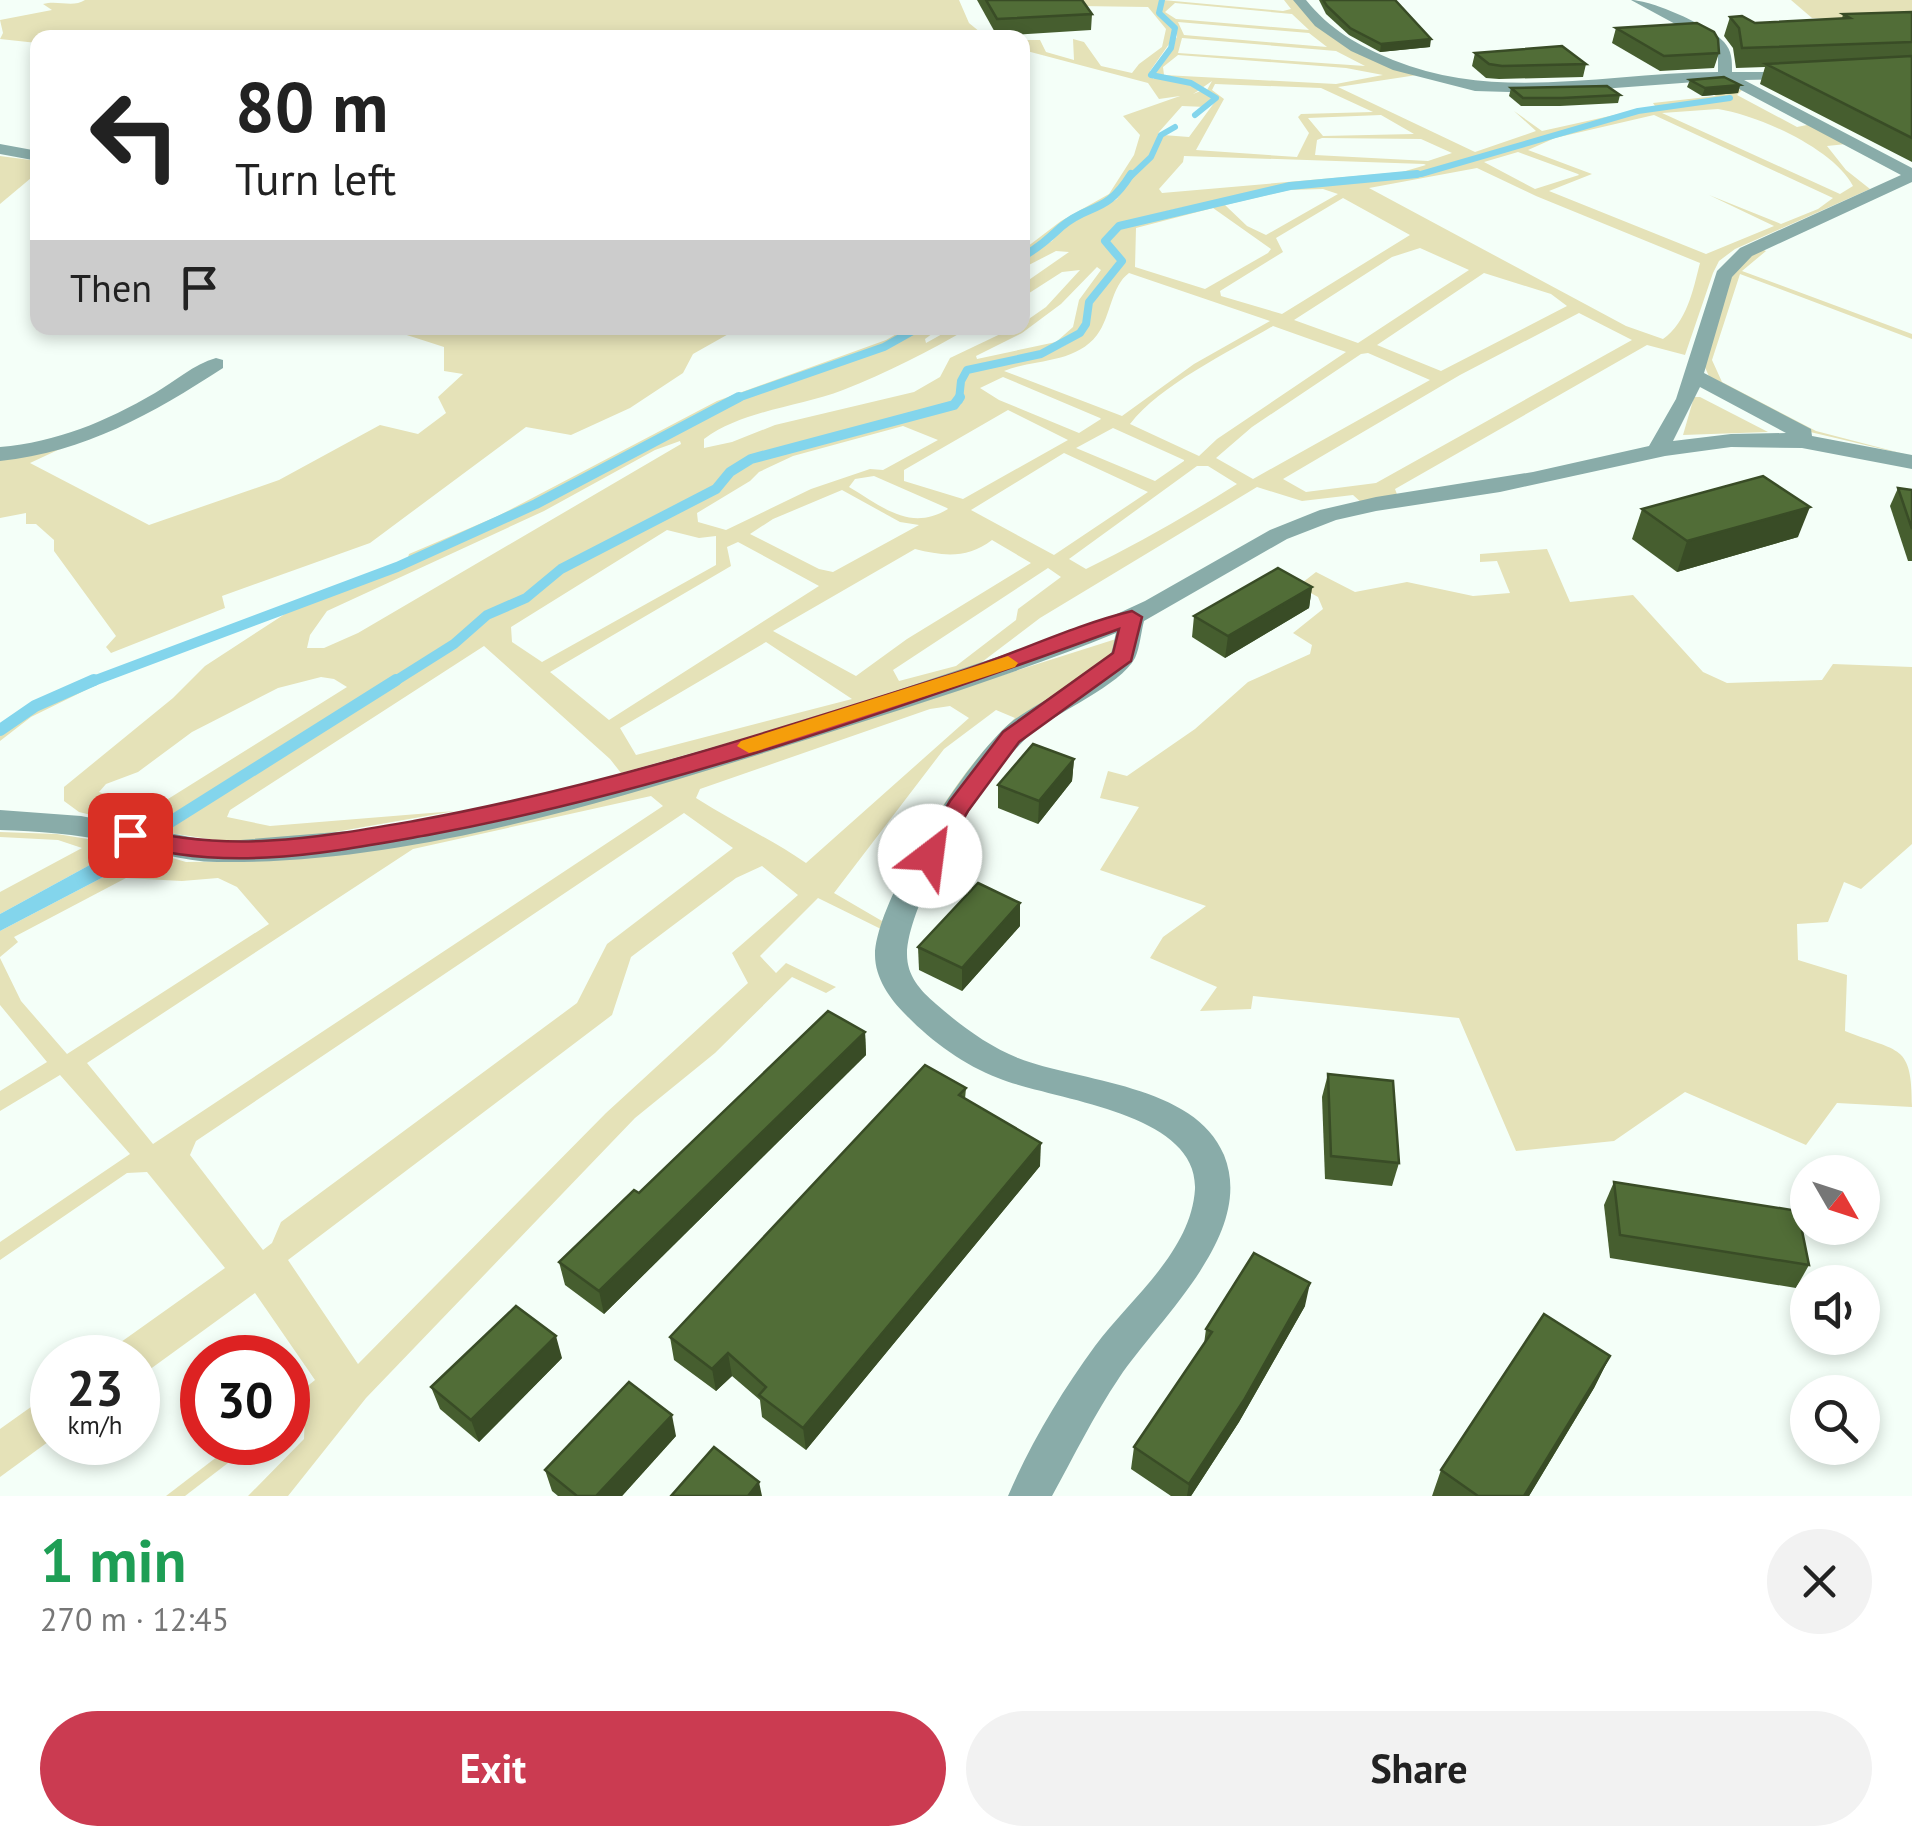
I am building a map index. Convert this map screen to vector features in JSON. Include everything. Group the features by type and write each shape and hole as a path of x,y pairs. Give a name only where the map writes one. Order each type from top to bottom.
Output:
{"street":[{"path":"1298,0 1322,26 1356,52 1459,86 1512,92 1725,76 1824,74"},
{"path":"1637,0 1717,41 1725,53 1725,76"},
{"path":"1725,76 1912,175"},
{"path":"0,149 30,155"},
{"path":"1656,452 1686,398 1724,275 1732,262 1912,175"},
{"path":"0,454 44,450 106,429 216,364"},
{"path":"1692,375 1768,418 1833,445"},
{"path":"0,820 83,827 130,835 167,847 212,852 344,842 430,827 636,781 966,677 1132,617 1308,522 1686,445 1766,438 1833,445 1912,462"},
{"path":"1029,1496 1107,1360 1196,1244 1208,1218 1213,1187 1211,1166 1182,1126 1157,1112 1008,1068 933,1021 895,978 891,955 916,880 970,790 1011,737 1116,664 1128,640 1132,617"}],"shaded area":[{"path":"959,0 969,23 978,30 30,30 30,42 0,39 0,20 52,10 43,4"},
{"path":"1075,0 1161,0 1158,13 1171,24 1174,37 1150,71 1154,79 1153,71 1177,37 1174,24 1160,13 1163,0 1283,11 1291,9 1284,0 1295,0 1323,30 1350,48 1417,75 1338,87 1475,152 1536,131 1514,111 1542,131 1655,106 1653,103 1716,96 1692,82 1697,79 1742,90 1737,95 1797,127 1812,124 1846,144 1827,146 1846,170 1870,189 1735,249 1719,261 1685,355 1647,345 1395,489 1398,497 1363,504 1353,495 1302,501 1257,487 1040,618 974,668 873,702 621,773 484,646 230,810 227,817 270,826 455,811 318,835 229,842 156,831 79,812 64,801 64,787 173,698 205,666 288,612 404,568 576,485 732,401 885,347 908,335 930,335 926,343 940,335 956,335 843,390 719,429 704,439 704,448 775,425 914,392 940,377 950,358 998,335 1018,335 976,356 977,359 1056,342 1073,327 1079,300 1101,270 1097,267 1061,304 1030,327 1030,318 1046,307 1080,270 1062,272 1030,293 1030,279 1069,252 1056,251 1030,264 1030,254 1052,241 1063,227 1117,199 1134,173 1153,157 1163,135 1189,137 1217,99 1207,90 1212,81 1202,88 1191,83 1201,89 1193,94 1203,90 1214,101 1206,107 1182,106 1159,132 1150,157 1130,173 1114,199 1060,226 1049,240 1030,252 1030,245 1061,221 1109,194 1134,155 1140,135 1123,116 1180,96 1159,99 1148,83 1030,52 1030,40 1040,40 1046,52 1074,60 1073,39 1084,42 1101,66 1132,73 1162,47 1166,29 1148,7 1079,6","holes":["1175,3 1292,14 1309,30 1176,19 1165,12","1178,22 1309,33 1327,47 1184,35","1182,38 1336,51 1365,66 1178,53","1178,55 1346,68 1383,75 1336,84 1164,75 1163,67","1215,84 1321,88 1373,112 1301,114 1298,117 1309,133 1297,157 1196,150 1224,99 1212,90","1718,109 1753,118 1812,147 1843,172 1853,186 1840,194 1662,113","1381,115 1414,134 1323,136 1308,118","1654,115 1833,198 1818,209 1781,224 1709,195 1774,226 1706,254 1549,191 1592,174 1528,150 1555,138","1322,138 1421,139 1452,153 1428,161 1315,155 1317,140","1518,152 1578,174 1535,189 1484,162","1184,156 1426,165 1402,172 1162,193 1159,189","1477,168 1700,263 1688,305 1663,339 1626,326 1369,188","1323,189 1338,194 1266,235 1247,226 1225,205 1289,190","1343,198 1410,235 1282,314 1221,296 1220,291 1283,252 1276,238","1205,203 1137,220 1114,232 1107,241 1123,261 1091,303 1089,324 1064,345 1034,357 969,371 963,381 963,399 955,406 753,460 732,472 718,490 562,570 528,598 489,616 456,645 340,721 166,825 452,643 485,614 524,597 559,568 714,488 728,471 750,459 952,404 959,398 959,381 966,370 1039,353 1078,333 1085,324 1088,302 1120,261 1103,242 1109,234 1119,227 1133,221 1148,216","1213,208 1271,249 1205,289 1135,267 1136,228","1420,248 1469,270 1358,343 1294,320 1392,257","1129,273 1270,321 1194,364 1122,416 1004,371 1066,356 1088,344 1102,327 1118,286","1484,273 1551,294 1567,306 1441,371 1377,345","1579,313 1632,340 1376,483 1306,492 1283,479 1460,375","1273,326 1346,352 1217,439 1199,456 1130,424 1159,396 1196,370","1368,353 1430,380 1253,479 1216,458 1252,427 1361,354","1003,377 1101,419 1079,433 999,400 980,388","1008,410 1068,440 963,499 904,481 904,470","903,426 938,440 883,470 870,469 811,489 726,530 698,522 697,513 759,472 793,456","1113,428 1184,461 1155,481 1076,448","680,441 681,444 358,633 324,648 307,648 310,635 327,611 544,511 655,450","1064,453 1148,492 1054,555 971,510","1197,466 1208,466 1237,484 1086,569 1069,559","874,476 948,509 921,518 909,517 885,509 849,487 855,479","842,490 900,522 919,525 833,572 819,569 750,534 773,519","667,530 699,538 716,536 716,565 542,662 512,642 511,627","992,540 1031,563 907,639 856,676 773,631 915,549 955,554","738,542 819,586 609,720 550,672 731,566 727,547","1048,568 1061,577 1018,609 1016,620 956,666 899,681 893,670","766,642 852,699 636,755 620,728","321,677 347,687 160,804 130,803 99,792 106,784 138,772 192,732 278,688"]},
{"path":"1791,0 1912,0 1912,24 1812,18"},
{"path":"0,156 30,160 30,179 0,204"},
{"path":"1761,249 1766,251 1742,271 1912,334 1912,339 1740,274 1712,360 1722,382 1816,431 1912,456 1806,431 1711,381 1704,365 1727,283 1744,259"},
{"path":"407,335 727,335 693,354 683,373 630,408 571,435 526,427 370,543 222,596 225,608 111,653 106,647 116,636 54,551 54,540 36,524 26,524 26,513 0,518 0,456 60,449 30,463 149,525 279,480 380,425 418,434 446,413 438,397 463,374 444,371 444,347"},
{"path":"903,335 883,346 729,399 573,484 407,561 409,554 498,516 717,401"},
{"path":"1694,397 1700,397 1768,432 1683,435"},
{"path":"1547,549 1570,602 1633,595 1703,672 1727,683 1822,680 1833,664 1912,667 1912,844 1861,889 1844,882 1828,922 1797,924 1798,960 1847,975 1845,1031 1890,1048 1905,1061 1912,1107 1837,1103 1806,1145 1685,1092 1614,1141 1516,1151 1459,1018 1253,996 1251,1009 1200,1011 1217,987 1150,958 1163,937 1206,906 1100,870 1139,807 1100,798 1108,771 1127,776 1195,729 1248,682 1310,654 1312,645 1293,633 1323,609 1318,597 1298,586 1316,572 1355,592 1407,582 1473,596 1510,593 1497,561 1480,562 1480,554"},
{"path":"402,566 96,685 31,717 0,741 0,732 21,718 86,684"},
{"path":"1116,639 1115,658 1019,719 885,931 818,898 760,956 776,973 786,963 836,987 826,993 792,977 715,1053 635,1118 366,1398 288,1496 248,1496 278,1465 310,1465 310,1384 315,1380 310,1373 310,1335 284,1335 255,1293 197,1335 180,1335 180,1347 160,1362 160,1335 131,1335 225,1268 147,1172 127,1173 0,1260 0,1242 130,1154 60,1075 0,1111 0,1091 47,1062 0,1005 0,958 21,1001 67,1054 269,924 237,887 218,878 126,878 14,937 18,942 0,957 0,931 136,860 119,849 0,914 0,892 82,848 58,840 0,837 0,832 57,834 131,846 186,862 257,861 745,757","holes":["950,706 969,718 806,863 696,798 700,789 930,709","996,710 1015,718 955,787 908,866 882,921 834,893 944,749","651,796 663,806 153,1144 87,1063 413,849","684,813 733,848 607,944 577,1003 281,1222 272,1243 263,1250 190,1155 196,1141","762,866 798,895 732,953 748,983 606,1113 358,1364 288,1260 612,1015 631,957 736,878"]},
{"path":"30,1408 30,1455 0,1477 0,1429"},
{"path":"206,1465 225,1465 185,1496 166,1496"}],"water":[{"path":"119,849 136,860 0,931 0,914"}],"building":[{"path":"986,0 1082,0 1092,14 997,19"},
{"path":"1323,0 1395,0 1431,39 1381,44 1350,28"},
{"path":"1912,12 1912,42 1742,48 1739,28 1730,17 1742,16 1755,23"},
{"path":"1697,23 1714,32 1719,53 1664,56 1616,28"},
{"path":"1562,46 1586,64 1502,66 1489,64 1475,53"},
{"path":"1912,56 1912,138 1766,64"},
{"path":"1724,77 1740,85 1705,88 1690,80"},
{"path":"1607,86 1620,95 1523,98 1511,88"},
{"path":"1763,476 1810,507 1687,541 1642,509"},
{"path":"1898,488 1912,490 1912,529"},
{"path":"1278,568 1312,587 1228,636 1194,616"},
{"path":"1033,744 1074,759 1039,801 998,785"},
{"path":"978,883 1020,903 962,968 918,947"},
{"path":"828,1011 865,1032 599,1291 559,1262 634,1190 639,1193"},
{"path":"925,1065 966,1088 959,1095 1041,1143 803,1428 759,1395 766,1387 728,1353 712,1369 670,1337"},
{"path":"1328,1074 1393,1081 1399,1163 1331,1156"},
{"path":"1614,1182 1790,1210 1790,1245 1805,1245 1809,1265 1620,1235"},
{"path":"1254,1253 1310,1283 1244,1400 1189,1484 1134,1447 1212,1332 1206,1329"},
{"path":"516,1306 556,1336 471,1420 431,1387"},
{"path":"1544,1314 1610,1356 1524,1496 1478,1496 1441,1470"},
{"path":"629,1382 672,1415 596,1496 577,1496 545,1470"},
{"path":"714,1447 759,1482 748,1496 671,1496"}],"waterway":[{"path":"1162,0 1159,13 1175,28 1171,48 1151,75 1191,83 1216,98 1195,115"},
{"path":"1390,177 1421,174 1638,111 1730,98"},
{"path":"1130,177 1151,157 1161,135 1175,127"},
{"path":"1030,252 1071,219 1105,203 1131,174"},
{"path":"959,398 967,370 1041,354 1080,333 1086,324 1089,302 1122,261 1105,241 1119,226 1290,186 1417,174"},
{"path":"736,399 884,347 905,335"},
{"path":"392,683 454,644 487,615 526,598 561,569 716,489 730,472 751,459 954,405 959,398"},
{"path":"88,683 397,567 536,504 736,399"},
{"path":"732,400 736,399"},
{"path":"0,730 35,706 94,680"},
{"path":"167,824 396,680"}],"slow traffic":[{"path":"749,746 1008,663"}],"route":[{"path":"130,835 167,847 212,852 276,849 344,842 518,810 636,781 966,677 1132,617 1123,656 1104,674 1011,737 958,806 930,856"}]}
